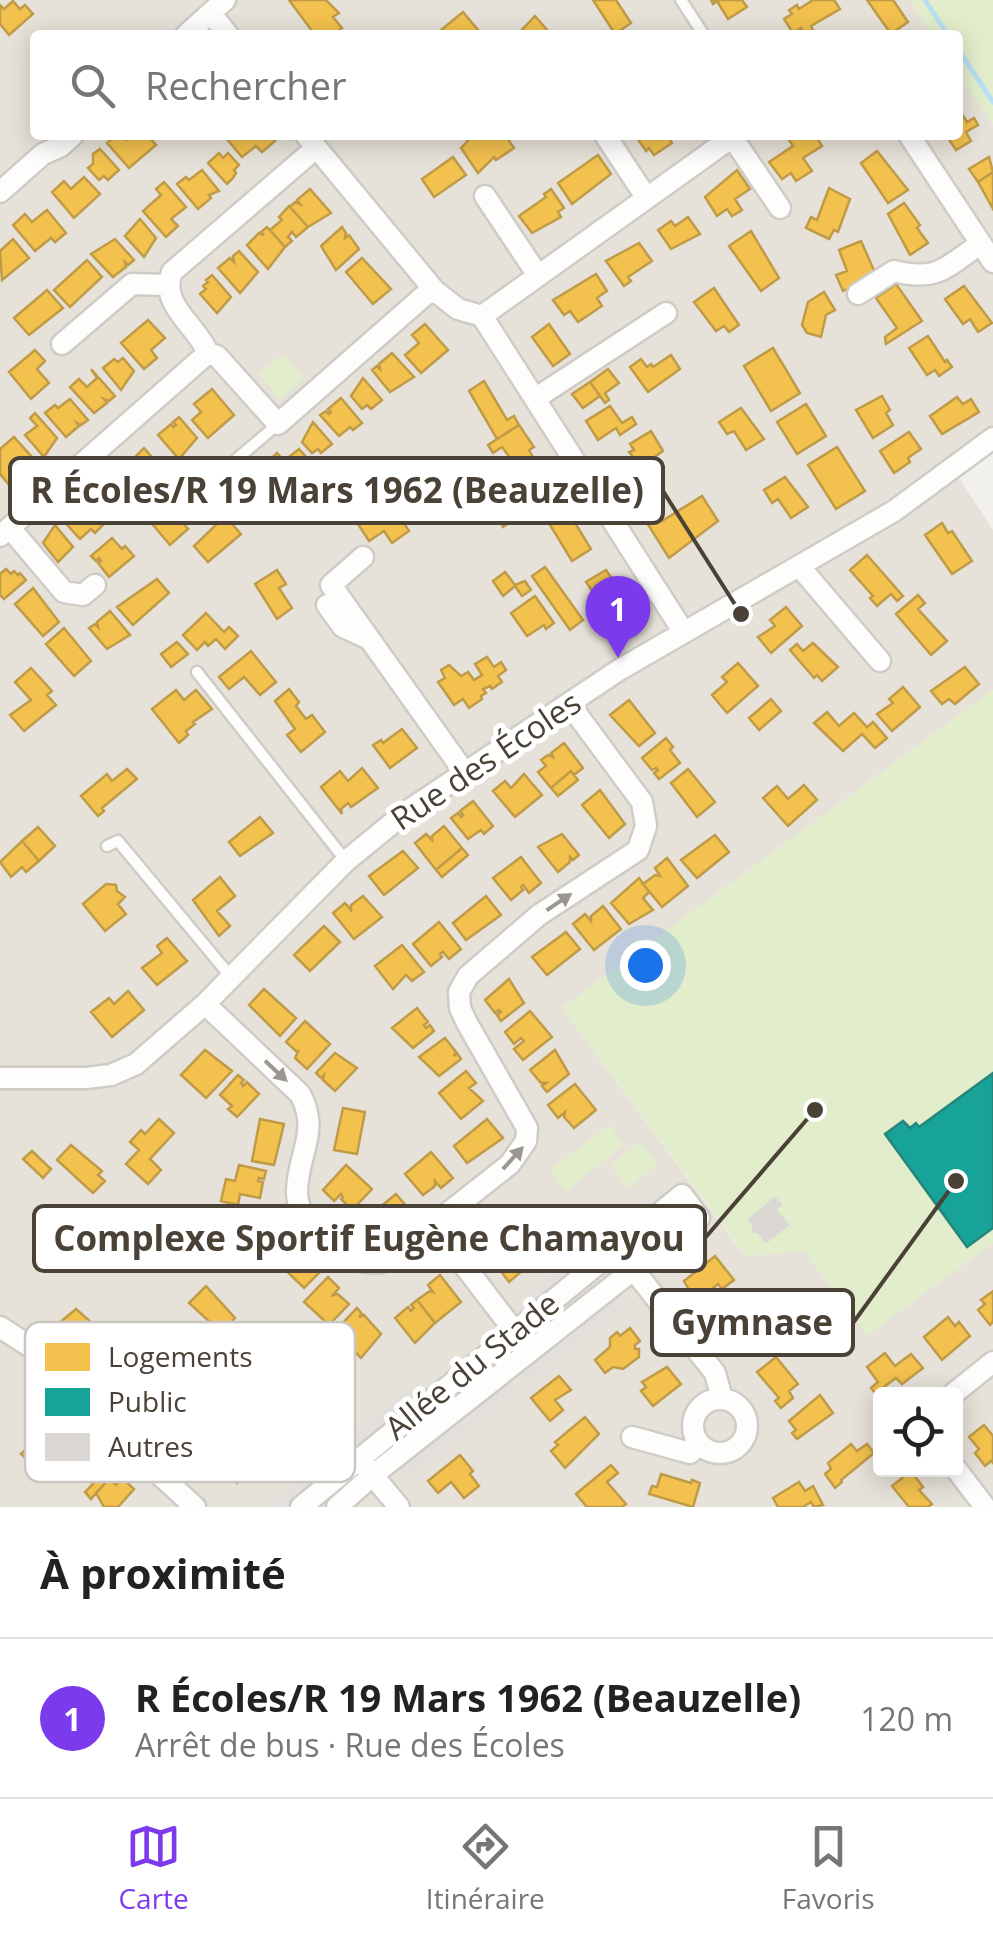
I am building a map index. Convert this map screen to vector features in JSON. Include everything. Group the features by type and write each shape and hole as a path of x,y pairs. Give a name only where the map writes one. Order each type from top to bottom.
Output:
{"street":[{"path":"192,30 218,6 226,30"},
{"path":"0,192 44,154 68,140"},
{"path":"607,140 646,196"},
{"path":"482,316 728,140"},
{"path":"737,140 780,208"},
{"path":"913,140 993,262"},
{"path":"435,292 426,295 278,424 216,356 208,353 204,342 172,303 167,284 172,272 311,141 435,292 458,309 482,316 683,631"},
{"path":"484,196 537,274"},
{"path":"858,294 894,270 933,276 980,244"},
{"path":"62,344 132,284 167,284"},
{"path":"536,398 666,312"},
{"path":"95,586 83,596 64,592 3,527 208,353"},
{"name":"Rue des Écoles","path":"0,1078 64,1080 111,1074 136,1064 205,1004 346,861 406,812 596,684 894,511 993,438"},
{"path":"363,557 331,585 465,773"},
{"path":"799,566 880,661"},
{"path":"327,606 343,627 369,638"},
{"path":"205,1004 300,1094 310,1124 297,1192 300,1210 325,1242 358,1263 374,1265 388,1260 510,1164 526,1141 527,1128 466,1023 458,992 468,976 539,915 638,850 646,826 642,802 570,705"},
{"name":"Allée du Stade","path":"338,1507 373,1475 699,1218 682,1196 355,1461"},
{"path":"439,1221 443,1238 530,1352"},
{"path":"633,1269 715,1373 722,1398"},
{"path":"0,1327 25,1344"},
{"path":"962,1387 993,1362"},
{"path":"722,1398 738,1405 747,1420 745,1438 732,1451 714,1454 699,1445 692,1424 701,1404 722,1398"},
{"path":"632,1437 690,1453 699,1445"},
{"path":"359,1458 399,1507"},
{"path":"962,1477 985,1507"},
{"path":"168,1482 195,1507"},
{"name":"Allée du Stade","path":"301,1507 331,1482"}],"lane":[{"path":"682,0 701,30"},
{"path":"199,490 278,424"},
{"path":"197,672 346,861"},
{"path":"107,846 118,841 231,978"}],"shaded area":[{"path":"0,0 910,0 930,30 30,30 30,140 963,140 963,80 993,125 993,452 959,478 993,530 993,690 562,1008 745,1256 804,1251 867,1334 993,1243 993,1507 0,1507"},
{"path":"661,1188 670,1199 534,1307 525,1296"},
{"path":"619,1290 628,1301 526,1383 518,1372"},
{"path":"511,1378 519,1388 407,1479 398,1468"},
{"path":"419,1382 427,1393 355,1452 355,1434"},
{"path":"296,1482 318,1482 288,1507 265,1507"}],"green space":[{"path":"910,0 993,0 993,125 963,80 963,30 930,30"},
{"path":"283,354 304,378 280,399 259,374"},
{"path":"993,690 993,1243 868,1335 804,1251 746,1256 562,1008"},
{"path":"609,1125 624,1144 565,1192 550,1170"},
{"path":"640,1142 658,1164 628,1188 611,1165"}],"building: Logements":[{"path":"289,0 326,0 339,13 333,17 342,28 339,30 311,30"},
{"path":"593,0 616,0 631,23 612,30"},
{"path":"711,0 742,0 747,7 728,19 717,1 713,4"},
{"path":"813,0 834,0 840,9 811,26 813,30 791,30 784,19 792,14 789,10 797,5 799,9"},
{"path":"867,0 893,0 908,22 897,30 888,30"},
{"path":"13,1 20,9 25,5 33,14 9,35 0,24 0,5 4,9"},
{"path":"463,12 478,30 441,30"},
{"path":"535,16 547,30 522,30"},
{"path":"963,116 967,122 974,118 978,125 966,132 971,141 956,150 949,140 963,140"},
{"path":"152,140 156,145 129,168 107,143"},
{"path":"228,140 275,141 262,152 256,146 242,157"},
{"path":"468,140 508,140 514,148 496,160 494,157 478,173 461,148"},
{"path":"638,140 672,143 654,155 649,148 646,151"},
{"path":"789,140 818,140 822,146 803,158 812,171 796,181 791,173 782,179 769,162 793,146"},
{"path":"100,149 119,170 108,180 104,176 99,180 88,168 93,164 93,154"},
{"path":"877,151 908,190 888,203 861,163"},
{"path":"219,153 223,158 228,153 239,165 227,184 208,163"},
{"path":"598,155 611,174 572,204 558,183"},
{"path":"453,157 466,175 434,197 422,179"},
{"path":"989,157 993,172 978,182 969,169"},
{"path":"202,170 219,191 209,195 211,198 198,209 177,184"},
{"path":"737,170 750,189 735,199 742,210 732,216 727,209 717,216 705,197"},
{"path":"993,172 993,209 978,182"},
{"path":"84,177 100,194 74,218 52,192 64,181 71,189"},
{"path":"164,182 186,207 171,219 178,226 166,237 143,211 161,195 156,189"},
{"path":"829,188 850,199 838,232 834,230 829,239 806,228 811,217 817,220"},
{"path":"310,189 331,213 308,227 290,207 295,202 300,204 297,200"},
{"path":"551,189 564,208 558,212 561,217 532,233 519,216"},
{"path":"904,203 928,243 910,255 888,214"},
{"path":"289,206 308,227 296,237 292,232 288,237 292,241 285,247 270,230 282,220 279,217"},
{"path":"47,210 66,233 55,242 51,238 35,251 13,225 25,214 32,222"},
{"path":"688,217 700,234 671,249 658,230 671,221 675,226"},
{"path":"140,219 156,238 144,257 125,236"},
{"path":"267,227 285,247 268,269 247,245 259,233 264,235 261,232"},
{"path":"342,227 345,238 349,235 359,249 336,270 321,246"},
{"path":"751,231 779,278 761,291 729,246"},
{"path":"13,239 29,258 2,280 0,251"},
{"path":"115,239 134,260 128,265 125,262 126,267 113,277 91,254"},
{"path":"861,241 877,277 843,291 836,275 847,271 839,250"},
{"path":"639,243 652,261 628,277 631,281 624,286 606,261"},
{"path":"239,251 258,272 240,293 218,268 230,258 234,262 233,256"},
{"path":"362,258 391,289 373,304 346,272"},
{"path":"87,260 102,277 70,307 54,290"},
{"path":"596,274 607,291 597,298 602,306 578,322 570,311 564,315 553,300"},
{"path":"212,275 231,297 217,313 200,294"},
{"path":"896,284 922,321 886,344 885,337 897,328 876,298"},
{"path":"964,286 992,323 978,332 970,319 963,324 945,299"},
{"path":"714,288 739,325 729,332 724,326 716,331 694,302"},
{"path":"47,290 63,308 29,335 14,318"},
{"path":"824,292 835,310 826,315 821,337 807,333 802,325 808,302"},
{"path":"148,320 165,338 151,350 157,358 144,369 121,343"},
{"path":"425,324 448,350 421,373 405,355 419,343 412,335"},
{"path":"549,324 570,354 553,366 532,337"},
{"path":"928,336 952,367 939,376 935,370 927,375 909,348"},
{"path":"773,348 800,393 771,411 744,366"},
{"path":"35,350 45,361 37,369 49,383 31,399 9,372"},
{"path":"392,353 414,377 390,392 372,370 377,366 380,369 379,364"},
{"path":"671,355 680,369 648,392 630,367 641,359 647,367 653,367"},
{"path":"123,358 134,371 121,390 103,368 114,359 118,362"},
{"path":"91,369 115,396 109,401 104,399 107,403 94,413 70,387 79,379 87,387 97,378"},
{"path":"608,369 619,383 605,393 609,400 605,403 590,382"},
{"path":"363,378 382,400 371,409 367,405 362,409 351,396"},
{"path":"484,381 507,420 514,416 519,425 497,439 469,391"},
{"path":"590,382 600,396 583,408 572,394"},
{"path":"212,389 234,415 208,438 192,420 201,412 194,404"},
{"path":"882,396 893,425 873,438 856,410"},
{"path":"957,397 963,404 971,399 979,412 942,434 930,416"},
{"path":"341,398 362,423 339,436 320,415 326,411 329,414 328,409"},
{"path":"70,399 88,420 77,423 79,426 66,437 45,413"},
{"path":"806,404 826,436 797,454 777,422"},
{"path":"610,406 622,423 632,417 636,424 620,435 616,428 598,440 586,421"},
{"path":"741,408 764,439 746,450 734,431 727,434 719,422"},
{"path":"35,413 57,438 44,457 25,435 37,426 30,418"},
{"path":"179,417 197,438 179,459 158,435 171,424 176,425 173,422"},
{"path":"313,422 332,444 321,453 318,449 312,453 302,442"},
{"path":"519,425 534,447 529,450 537,464 522,474 502,447 493,453 488,445"},
{"path":"651,431 663,451 656,456 662,471 648,481 652,488 634,499 625,484 641,474 640,465 629,452 634,450 630,444"},
{"path":"909,432 921,449 894,473 880,451"},
{"path":"14,437 31,456 17,468 23,475 10,486 0,474 0,449"},
{"path":"837,447 865,491 836,509 808,465"},
{"path":"144,448 163,470 151,479 155,483 150,488 131,467"},
{"path":"299,449 315,467 288,490 265,464 277,453 284,461"},
{"path":"785,477 808,507 791,518 778,499 772,503 764,490"},
{"path":"497,478 510,504 521,515 503,527 498,518 492,522 474,492"},
{"path":"173,496 184,508 176,515 188,529 170,545 147,518"},
{"path":"702,496 718,521 669,558 642,515 654,508 662,521"},
{"path":"82,501 103,525 80,539 61,518 72,515 69,512"},
{"path":"390,502 409,531 392,543 384,531 369,541 358,524"},
{"path":"566,508 591,549 572,561 547,520"},
{"path":"225,516 241,534 208,562 194,546"},
{"path":"942,523 972,561 952,574 925,535"},
{"path":"55,525 73,547 58,562 43,543"},
{"path":"112,538 134,556 109,577 98,563 99,558 96,561 91,556"},
{"path":"867,555 903,596 897,601 891,594 877,606 850,570"},
{"path":"545,567 583,620 570,630 532,576"},
{"path":"6,569 11,574 20,573 26,580 4,599 0,595 0,574"},
{"path":"277,570 286,584 279,588 292,608 277,619 255,584"},
{"path":"606,570 646,622 627,635 610,608 606,611 586,582"},
{"path":"505,572 515,585 525,581 531,590 522,596 515,586 503,596 493,581"},
{"path":"157,579 169,593 133,625 117,607"},
{"path":"33,588 59,622 43,636 15,604"},
{"path":"918,595 925,603 918,609 947,641 931,655 896,614"},
{"path":"535,596 554,623 527,636 511,613"},
{"path":"786,607 802,626 771,653 758,637 775,626 770,620"},
{"path":"110,611 130,635 107,649 89,628 95,624 98,627 97,622"},
{"path":"206,613 224,632 229,627 238,636 225,649 216,639 197,650 183,635"},
{"path":"64,628 91,661 74,676 46,644"},
{"path":"177,642 188,654 171,667 161,654"},
{"path":"813,643 838,667 822,681 817,675 814,678 790,650 797,644 803,651"},
{"path":"251,651 276,682 260,695 244,677 229,689 219,677"},
{"path":"487,657 494,667 501,662 506,670 498,676 502,682 492,689 483,689 486,693 482,699 469,708 463,699 454,705 438,682 445,678 441,670 449,665 461,676 468,672 474,680 482,675 475,664"},
{"path":"738,663 758,686 727,713 712,695 727,682 722,677"},
{"path":"965,667 979,684 955,704 949,699 942,704 931,691"},
{"path":"31,668 52,691 47,695 56,705 24,731 10,715 31,700 15,682"},
{"path":"903,687 920,707 892,731 877,714 893,703 889,699"},
{"path":"289,689 306,719 312,715 325,732 301,752 287,735 295,729 275,701"},
{"path":"176,690 184,700 196,690 212,709 193,722 186,731 188,735 179,743 152,709"},
{"path":"771,699 781,711 759,730 749,718"},
{"path":"629,700 655,733 639,746 610,715"},
{"path":"827,712 839,726 854,713 867,727 873,722 887,738 875,748 862,734 843,751 814,723"},
{"path":"402,729 417,748 390,768 373,745 381,740 383,743"},
{"path":"666,738 680,763 659,779 654,773 658,770 652,770 642,758"},
{"path":"564,743 583,768 574,775 571,771 551,788 538,772 546,766 541,760 548,755 553,757 551,753"},
{"path":"362,768 378,788 351,807 348,803 341,809 342,814 321,787 340,771 348,781"},
{"path":"127,769 137,779 102,808 104,811 98,816 81,796 107,774 112,781"},
{"path":"688,769 715,802 697,817 671,783"},
{"path":"571,771 578,780 558,796 551,788"},
{"path":"524,774 542,795 515,817 493,791 505,781 511,788"},
{"path":"804,785 817,800 788,826 763,798 777,786 788,799"},
{"path":"600,790 625,824 609,838 582,805"},
{"path":"473,801 493,826 468,839 451,818 458,813 461,817 460,811"},
{"path":"260,817 273,833 240,856 229,842"},
{"path":"444,826 462,848 436,870 415,843 426,834 432,840"},
{"path":"38,827 55,846 39,861 22,841"},
{"path":"562,834 579,855 573,860 570,857 570,862 558,872 538,847"},
{"path":"715,835 729,852 697,878 681,860"},
{"path":"22,841 39,861 26,872 22,867 11,877 0,862"},
{"path":"462,848 468,855 442,877 436,870"},
{"path":"403,851 418,868 384,895 369,876"},
{"path":"521,857 541,883 529,893 523,885 523,890 511,900 493,878"},
{"path":"667,858 688,886 662,907 643,884 655,875 660,876 655,868"},
{"path":"220,877 235,896 217,911 230,926 219,936 193,900"},
{"path":"639,878 649,892 643,898 653,910 629,924 611,903"},
{"path":"106,884 116,885 125,897 118,904 126,914 105,931 83,904"},
{"path":"363,896 382,917 354,939 333,913 345,903 351,910 351,905"},
{"path":"486,896 501,915 466,940 453,923"},
{"path":"603,906 621,929 594,950 573,924 585,914 591,921 591,916"},
{"path":"439,922 461,949 449,959 443,952 431,966 413,944"},
{"path":"324,926 340,942 310,971 294,955"},
{"path":"566,932 580,949 547,975 532,957"},
{"path":"167,938 187,961 157,985 142,968 162,953 157,946"},
{"path":"402,945 424,972 412,981 406,975 393,989 375,966"},
{"path":"509,979 524,1003 501,1021 497,1015 501,1012 495,1013 485,1000"},
{"path":"264,989 296,1018 280,1036 249,1005"},
{"path":"128,991 144,1010 112,1037 91,1012 109,998 114,1004"},
{"path":"417,1008 428,1022 426,1028 430,1025 434,1031 413,1048 392,1028"},
{"path":"530,1011 552,1037 523,1060 514,1049 524,1041 521,1038 514,1044 505,1032"},
{"path":"305,1021 330,1044 307,1069 295,1058 299,1050 286,1042"},
{"path":"445,1038 456,1052 454,1056 457,1053 461,1059 439,1076 419,1057"},
{"path":"205,1050 232,1071 206,1098 181,1075"},
{"path":"555,1050 569,1074 547,1092 542,1086 546,1083 541,1083 530,1070"},
{"path":"335,1053 357,1068 335,1091 323,1080 324,1075 321,1078 316,1073"},
{"path":"466,1071 476,1083 469,1088 483,1101 461,1119 439,1093"},
{"path":"238,1075 244,1080 243,1086 247,1082 259,1094 237,1117 220,1095"},
{"path":"575,1084 596,1110 574,1128 564,1117 565,1112 558,1118 548,1105"},
{"path":"343,1108 365,1112 357,1154 334,1150"},
{"path":"159,1119 174,1133 150,1159 161,1170 148,1184 126,1164 139,1150 130,1142 141,1130 145,1134"},
{"path":"260,1119 284,1124 274,1165 252,1161"},
{"path":"487,1119 503,1138 467,1163 454,1146"},
{"path":"71,1145 102,1171 98,1175 105,1181 93,1193 57,1160"},
{"path":"32,1151 51,1169 43,1178 23,1159"},
{"path":"431,1152 453,1178 441,1188 435,1181 435,1186 423,1195 405,1174"},
{"path":"239,1165 266,1171 264,1179 258,1181 263,1182 260,1198 240,1194 238,1205 221,1201 226,1179 235,1181"},
{"path":"346,1165 372,1189 352,1210 341,1194 334,1201 323,1190"},
{"path":"396,1194 412,1213 376,1238 363,1221"},
{"path":"72,1205 100,1232 84,1249 56,1222"},
{"path":"514,1234 535,1260 509,1282 500,1270 507,1264 492,1251"},
{"path":"290,1242 319,1273 304,1288 273,1258"},
{"path":"715,1256 734,1280 722,1289 718,1284 696,1302 684,1281"},
{"path":"440,1275 461,1302 435,1323 417,1300 433,1292 428,1285"},
{"path":"328,1277 339,1288 333,1295 338,1294 349,1304 332,1322 326,1322 304,1302"},
{"path":"206,1286 235,1318 231,1322 210,1322 189,1303"},
{"path":"993,1291 990,1325 978,1310 985,1304 981,1300"},
{"path":"417,1300 435,1323 415,1343 395,1318 408,1307 411,1311"},
{"path":"357,1308 362,1314 359,1317 364,1315 381,1334 361,1358 355,1352 355,1322 344,1322"},
{"path":"76,1309 91,1322 60,1322"},
{"path":"948,1317 955,1326 959,1322 970,1336 942,1360 924,1337"},
{"path":"630,1328 640,1341 635,1345 639,1357 623,1369 613,1367 605,1373 595,1360 610,1347 610,1338"},
{"path":"885,1353 895,1366 911,1354 923,1368 902,1384 896,1378 884,1387 873,1387 873,1390 871,1388 878,1382 867,1367"},
{"path":"776,1357 798,1384 789,1391 793,1398 781,1408 775,1401 779,1398 757,1372"},
{"path":"667,1367 681,1384 653,1406 641,1391 646,1387 642,1382"},
{"path":"559,1376 571,1390 555,1400 563,1410 550,1421 531,1398"},
{"path":"820,1395 833,1413 797,1439 789,1421"},
{"path":"585,1417 599,1434 565,1468 551,1451 558,1445 555,1442"},
{"path":"984,1425 993,1436 993,1463 985,1466 969,1437"},
{"path":"851,1444 857,1451 867,1444 873,1452 835,1488 825,1474 831,1469 828,1463"},
{"path":"460,1455 479,1486 464,1498 451,1482 438,1493 428,1481"},
{"path":"611,1465 618,1473 607,1482 626,1504 587,1507 576,1494"},
{"path":"661,1474 700,1483 693,1507 649,1494 652,1486 657,1487"},
{"path":"903,1477 916,1477 923,1487 919,1490 932,1504 909,1507 892,1486"},
{"path":"106,1482 91,1499 85,1492 93,1484"},
{"path":"106,1482 126,1482 134,1489 118,1507 104,1507 96,1493"},
{"path":"799,1482 805,1491 813,1486 823,1505 814,1507 811,1502 803,1507 778,1507 773,1498"}],"building: Public":[{"path":"993,1073 993,1228 967,1247 885,1134 903,1121 910,1128 916,1123 919,1127"}],"building: Autres":[{"path":"775,1198 781,1205 775,1209 788,1225 766,1242 758,1232 753,1232 749,1220"}],"waterway":[{"path":"925,0 945,30"},
{"path":"963,57 993,102"}],"place":[{"name":"R Écoles/R 19 Mars 1962 (Beauzelle)","path":"741,614"},
{"name":"R Écoles/R 19 Mars 1962 (Beauzelle)","path":"618,658"},
{"name":"Complexe Sportif Eugène Chamayou","path":"815,1110"},
{"name":"Gymnase","path":"956,1181"}]}
